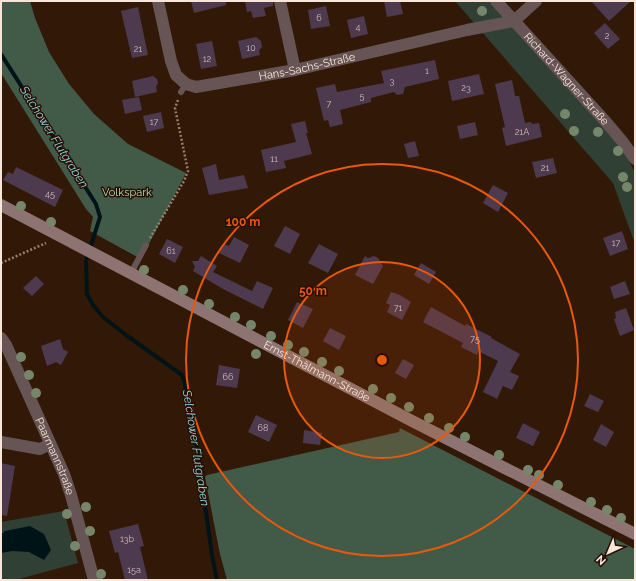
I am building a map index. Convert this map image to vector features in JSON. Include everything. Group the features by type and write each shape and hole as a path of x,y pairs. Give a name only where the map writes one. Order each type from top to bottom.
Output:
{"street":[{"name":"Hans-Sachs-Straße","path":"158,1 171,61 176,75 184,88 295,70 468,30 514,21"},
{"path":"280,1 295,70"},
{"name":"Richard-Wagner-Straße","path":"496,1 622,140 635,159"},
{"path":"514,21 536,1"},
{"name":"Ernst-Thälmann-Straße","path":"1,205 414,422 635,534"},
{"name":"Paarmannstraße","path":"1,338 6,345 64,474 94,580"},
{"path":"1,442 40,449 50,444"}],"lane":[{"path":"131,273 146,245"}],"path":[{"path":"146,245 184,181 188,171 175,108"},
{"path":"1,263 48,242"}],"green space":[{"name":"Volkspark","path":"1,1 30,1 35,18 49,52 69,84 94,114 128,144 186,173 141,259 90,231 93,217 86,209 1,73"},
{"path":"455,1 489,1 612,137 628,159 635,173 635,244 613,183"},
{"path":"400,428 635,549 635,580 227,580 220,554 205,477 207,475 399,432"},
{"path":"64,511 78,563 15,580 4,580 1,577 1,522"}],"shaded area":[{"path":"30,526 44,534 51,550 44,560 29,552 12,551 1,553 1,535 5,531"}],"building":[{"path":"191,1 226,1 226,5 194,13"},
{"path":"245,1 273,1 273,6 264,8 266,16 253,18 251,11 247,12"},
{"path":"384,1 400,1 403,14 387,17"},
{"path":"591,1 631,1 609,21"},
{"path":"326,6 330,26 311,29 308,10"},
{"path":"138,7 148,55 132,58 121,11"},
{"path":"364,16 368,34 351,38 347,20"},
{"path":"605,23 620,39 608,49 594,33"},
{"path":"256,37 261,41 262,47 259,51 260,55 242,59 238,41"},
{"path":"212,41 217,66 201,69 196,44"},
{"path":"435,60 439,79 405,87 403,94 397,95 394,92 371,98 371,102 340,110 343,124 330,127 328,120 324,121 316,88 335,84 337,92 384,83 381,71"},
{"path":"479,74 484,94 452,101 448,81"},
{"path":"153,76 157,79 158,83 156,87 157,92 135,97 132,81"},
{"path":"512,80 515,96 519,96 525,123 539,123 542,137 506,146 502,128 505,127 495,84"},
{"path":"139,97 142,110 125,114 122,100"},
{"path":"161,112 164,128 147,132 143,116"},
{"path":"305,121 308,133 306,133 312,154 284,161 286,168 266,172 261,150 296,142 291,124"},
{"path":"475,122 478,135 460,139 457,126"},
{"path":"415,141 419,156 408,158 404,144"},
{"path":"553,158 557,173 536,178 532,162"},
{"path":"216,164 219,180 244,175 248,188 209,195 202,168"},
{"path":"16,167 63,190 55,207 3,180 8,172 13,174"},
{"path":"493,185 508,193 498,212 483,203"},
{"path":"285,226 300,234 290,254 274,246"},
{"path":"622,231 628,249 610,256 603,238"},
{"path":"234,237 249,245 240,263 219,253 224,244 229,246"},
{"path":"167,239 183,247 175,263 159,254"},
{"path":"319,244 338,254 328,273 308,263"},
{"path":"201,256 217,266 213,272 252,291 257,281 273,288 263,309 223,289 193,271 195,267 192,261 198,261"},
{"path":"365,256 368,258 374,256 378,258 383,266 373,284 355,275"},
{"path":"421,263 436,272 429,284 414,275"},
{"path":"36,276 44,284 32,296 23,288"},
{"path":"625,281 630,294 614,299 610,287"},
{"path":"391,292 400,295 411,302 402,320 387,312 390,305 386,303"},
{"path":"297,302 313,309 303,328 288,320"},
{"path":"431,307 465,326 466,324 492,337 491,338 520,354 510,372 519,376 512,390 503,386 497,399 483,392 498,361 478,351 477,355 461,347 463,343 423,322"},
{"path":"626,308 634,330 620,336 614,319 616,318 615,312"},
{"path":"330,328 346,336 339,350 323,341"},
{"path":"60,339 63,349 68,352 61,365 56,362 47,366 41,346"},
{"path":"403,359 414,365 406,379 395,373"},
{"path":"219,365 240,369 237,388 216,385"},
{"path":"590,394 604,401 598,412 584,406"},
{"path":"256,415 277,425 269,442 248,432"},
{"path":"523,423 540,432 533,446 516,438"},
{"path":"601,424 614,432 606,447 593,440"},
{"path":"304,430 322,433 320,445 303,443"},
{"path":"1,463 15,466 7,516 1,515"},
{"path":"138,524 144,546 140,547 148,580 125,580 118,552 115,553 109,531"}],"waterway":[{"name":"Selchower Flutgraben","path":"1,54 96,204 100,217 86,261 87,294 93,305 103,317 182,375 202,473 203,491 217,580"}]}
